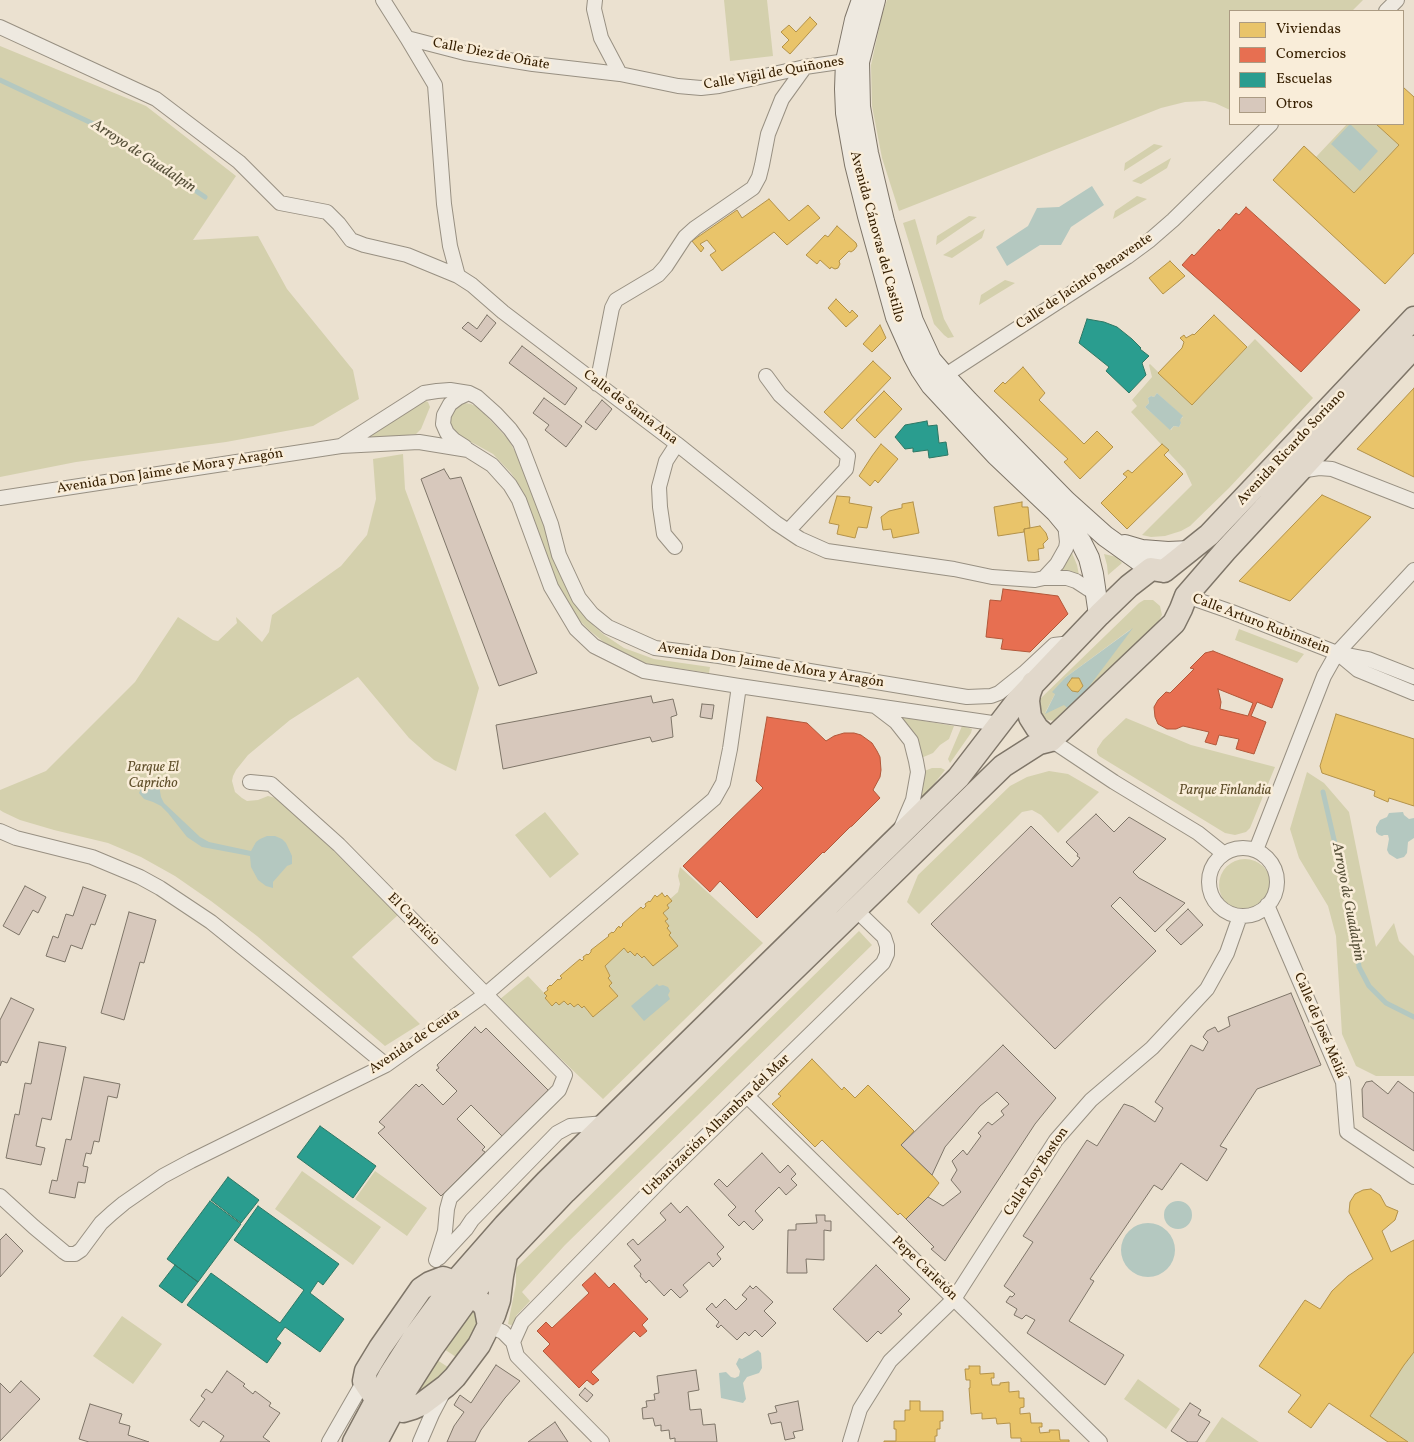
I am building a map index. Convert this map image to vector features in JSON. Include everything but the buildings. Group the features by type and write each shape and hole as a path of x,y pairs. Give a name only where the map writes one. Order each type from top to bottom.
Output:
{"main road":[{"name":"Avenida Cánovas del Castillo","path":"862,0 855,20 852,62 868,153 884,221 913,321 931,360 937,380 996,455 1064,521 1081,542 1089,558 1098,605"},
{"name":"Avenida Cánovas del Castillo","path":"852,62 875,0"},
{"name":"Avenida Ricardo Soriano","path":"452,1278 605,1123 958,778 998,724 1034,682 1072,643 1098,605 1190,551 1209,535 1414,318"},
{"name":"Avenida Ricardo Soriano","path":"452,1278 507,1252 565,1192 1003,766 1042,737 1070,722 1174,623 1182,609 1186,596 1225,551 1414,347"},
{"name":"Avenida Cánovas del Castillo","path":"937,380 1066,501 1113,542 1158,570"},
{"path":"1113,542 1142,550 1190,551"},
{"path":"1158,570 1177,583 1186,596"},
{"path":"1034,682 1029,694 1028,709 1032,723 1042,737"},
{"path":"998,724 1042,737"},
{"path":"452,1278 430,1283 421,1289 366,1370 364,1381 385,1404 403,1411 427,1401 446,1386 471,1356 479,1345 494,1315 499,1300 507,1252"},
{"path":"452,1278 484,1305 489,1326"},
{"path":"376,1442 385,1404 415,1336 452,1278"},
{"path":"354,1442 385,1404"}],"street":[{"path":"383,0 435,85 444,204 450,246 458,276"},
{"path":"595,0 594,9 601,38 620,74"},
{"path":"1387,10 1397,0"},
{"name":"Calle de Santa Ana","path":"0,26 156,99 239,162 280,203 327,212 351,240 407,255 458,276 677,444 776,523 800,539 827,551 954,569 992,577 1035,580 1067,578 1076,581 1098,605"},
{"name":"Calle Diez de Oñate","path":"407,38 465,53 533,64 620,74"},
{"name":"Calle Vigil de Quiñones","path":"620,74 678,86 701,88 719,86 804,67 852,62"},
{"path":"597,384 612,308 616,300 658,275 685,237 753,188 761,171 768,134 782,99 804,67"},
{"name":"Calle de Jacinto Benavente","path":"937,380 1127,257 1150,240 1270,125"},
{"path":"766,376 780,394 848,456 846,469 788,531"},
{"name":"Avenida Don Jaime de Mora y Aragón","path":"341,446 424,393 450,390 469,393 477,397 496,414 520,443 551,524 559,555 579,598 592,614 608,627 655,648 720,656 967,697 991,696 1000,693 1054,646 1072,643"},
{"path":"468,450 447,433 443,424 444,415 450,404 469,393"},
{"name":"Avenida Don Jaime de Mora y Aragón","path":"0,498 341,446 419,442 468,450 492,465 520,500 551,587 576,629 594,646 644,671 998,724"},
{"path":"675,547 664,534 659,487 666,461 677,444"},
{"path":"1299,471 1332,468 1414,501"},
{"path":"1044,578 1057,564 1066,548 1067,531 1064,521"},
{"path":"1256,850 1324,676 1337,653 1414,570"},
{"name":"Calle Arturo Rubinstein","path":"1186,596 1337,653 1368,659 1414,677"},
{"name":"Calle Arturo Rubinstein","path":"1337,653 1358,670 1414,693"},
{"name":"Avenida de Ceuta","path":"0,1196 34,1228 64,1252 75,1254 81,1250 112,1213 163,1176 386,1065 486,994 714,798 723,783 730,750 739,686"},
{"path":"875,706 896,722 911,741 918,772 913,800 896,838"},
{"path":"1042,737 1198,833 1223,854"},
{"name":"El Capricio","path":"250,782 271,784 339,844 565,1075 559,1090 450,1198 445,1231 452,1278"},
{"path":"0,831 16,838 92,857 140,877 160,888 211,922 386,1065"},
{"path":"1236,849 1256,850 1272,864 1276,875 1274,896 1260,911 1250,915 1240,916 1230,913 1220,907 1213,899 1209,878 1212,867 1223,854 1236,849"},
{"name":"Calle de José Meliá","path":"1267,905 1343,1082 1347,1132 1414,1177"},
{"name":"Urbanización Alhambra del Mar","path":"513,1342 522,1322 666,1175 883,963 887,954 884,937 856,909"},
{"name":"Calle Roy Boston","path":"850,1442 860,1409 890,1362 954,1299 1056,1140 1091,1100 1152,1048 1207,989 1227,953 1240,916"},
{"name":"Pepe Carletón","path":"747,1096 1100,1442"},
{"path":"489,1326 503,1332 513,1342 518,1356 602,1442"},
{"path":"329,1442 364,1381"},
{"path":"421,1442 446,1386"}],"green space":[{"path":"724,0 767,0 773,56 730,61"},
{"path":"887,0 1363,0 1353,10 1229,10 1229,110 1205,101 1185,102 1161,108 899,211 882,158 872,106 871,65"},
{"path":"0,46 146,106 236,176 193,240 258,236 287,289 353,370 359,399 313,426 226,442 76,462 0,477"},
{"path":"1346,125 1377,125 1399,145 1354,193 1316,157"},
{"path":"1154,144 1163,146 1124,171 1125,163"},
{"path":"1171,158 1167,168 1141,184 1132,181"},
{"path":"1137,196 1147,199 1113,219 1115,211"},
{"path":"969,216 977,217 936,245 937,236"},
{"path":"915,219 944,319 954,337 948,338 934,324 903,223"},
{"path":"985,229 982,238 952,258 943,255"},
{"path":"1005,280 1015,283 979,305 981,295"},
{"path":"1255,339 1313,398 1229,488 1190,526 1165,536 1151,537 1142,535 1192,485 1185,470 1131,412 1137,406 1132,400 1152,377 1149,365 1192,405","holes":["1157,393 1183,417 1179,420 1181,423 1179,427 1174,426 1171,430 1145,407 1149,403 1148,398 1154,397"]},
{"path":"426,401 430,407 421,429 416,434 376,439 371,437 373,434"},
{"path":"465,403 478,407 508,439 520,460 557,562 577,606 594,626 624,648 654,659 710,667 709,673 649,664 637,660 611,648 581,622 557,583 524,493 511,473 493,454 457,436 450,427 449,417 455,408"},
{"name":"Parque El Capricho","path":"403,454 405,489 479,688 456,771 434,760 409,738 358,677 290,720 248,755 236,770 232,781 235,792 247,801 258,800 268,796 276,798 333,850 398,915 352,957 420,1024 385,1046 257,936 175,876 141,857 108,843 20,820 3,812 0,810 0,790 46,771 135,682 178,617 213,640 218,641 237,623 236,617 262,642 269,632 272,615 341,566 367,535 376,499 373,459"},
{"path":"1070,553 1072,553 1077,565 1079,575 1055,575"},
{"path":"1104,554 1117,557 1122,563 1108,575 1107,565"},
{"path":"1144,600 1153,600 1160,606 1162,615 1158,622 1056,721 1043,718 1038,703 1041,698","holes":["1131,629 1067,708 1064,704 1045,713 1066,677"]},
{"path":"1239,629 1304,654 1297,663 1235,640"},
{"path":"900,717 954,726 949,739 933,753 921,758"},
{"name":"Parque Finlandia","path":"1126,718 1191,745 1275,767 1250,828 1246,832 1235,835 1225,833 1099,756 1097,749 1103,740"},
{"path":"962,726 972,729 971,733 950,763 948,759"},
{"path":"932,768 945,770 923,798 921,798 919,797 922,772"},
{"path":"1049,771 1068,774 1099,792 1058,833 1041,815 1032,810 1022,812 919,914 907,902 918,875 1010,786 1027,777"},
{"path":"1307,772 1324,783 1349,812 1376,947 1394,923 1399,941 1414,956 1414,1076 1376,1076 1356,1066 1342,1034 1336,936 1328,906 1299,858 1290,829"},
{"path":"545,812 579,854 550,878 515,835"},
{"path":"1240,859 1250,859 1264,866 1271,880 1271,890 1264,904 1250,911 1240,911 1230,907 1223,900 1219,890 1219,880 1223,870 1230,863"},
{"path":"680,867 763,943 603,1099 499,1000 528,976 547,996 545,998 552,1006 556,1002 559,1005 564,1001 574,1007 578,1004 582,1008 584,1006 593,1016 618,996 609,986 608,978 610,975 605,966 624,948 628,953 630,951 635,955 637,953 641,958 671,933 665,921 668,919 663,913 669,908 667,905 671,902 670,899 678,892"},
{"path":"859,931 872,945 565,1245 522,1292 530,1301 516,1316 514,1326 508,1324 516,1284 516,1268"},
{"path":"302,1171 381,1227 353,1265 275,1209"},
{"path":"375,1171 427,1208 407,1236 355,1199"},
{"path":"477,1305 482,1316 459,1359 444,1349"},
{"path":"122,1316 162,1344 133,1384 93,1356"},
{"path":"1414,1352 1414,1442 1408,1442 1370,1416"},
{"path":"437,1360 451,1369 414,1397"},
{"path":"1138,1379 1180,1409 1166,1429 1124,1399"},
{"path":"1222,1417 1259,1442 1205,1442"}],"shaded area":[{"path":"1351,125 1378,151 1360,171 1331,144"},
{"path":"1092,186 1104,205 1071,227 1061,245 1040,245 1007,266 996,247 1028,226 1037,208 1059,207"},
{"path":"1157,393 1183,416 1179,427 1174,426 1170,430 1145,407 1149,403 1148,398 1154,397"},
{"path":"1133,628 1082,696 1067,708 1064,705 1045,714 1055,694 1052,692 1066,677","holes":["1072,678 1079,678 1083,686 1078,692 1072,691 1067,685"]},
{"path":"152,781 159,785 164,803 200,837 209,842 251,851 260,839 267,836 275,836 286,843 292,856 292,864 287,866 273,882 273,888 266,886 258,880 251,867 250,856 202,847 187,837 161,806 144,799 139,793 141,788"},
{"path":"1403,812 1409,819 1414,818 1414,838 1408,842 1407,853 1404,857 1397,859 1389,854 1387,850 1388,835 1379,835 1376,832 1376,827 1380,820 1387,817 1389,813"},
{"path":"657,984 668,987 670,999 644,1021 631,1006"},
{"path":"1178,1201 1188,1205 1192,1215 1188,1225 1178,1229 1168,1225 1164,1215 1168,1205"},
{"path":"1148,1223 1158,1225 1167,1231 1173,1240 1175,1250 1173,1260 1167,1269 1158,1275 1148,1277 1138,1275 1129,1269 1123,1260 1121,1250 1123,1240 1129,1231 1138,1225"},
{"path":"758,1350 761,1353 762,1368 759,1373 747,1377 743,1383 746,1399 743,1403 721,1398 719,1373 726,1372 735,1378 739,1376 740,1371 736,1364 739,1358 742,1359"}],"waterway":[{"name":"Arroyo de Guadalpin","path":"0,80 100,127 205,197"},
{"name":"Arroyo de Guadalpin","path":"1323,792 1355,930 1359,967 1369,986 1386,1003 1414,1017"}]}
